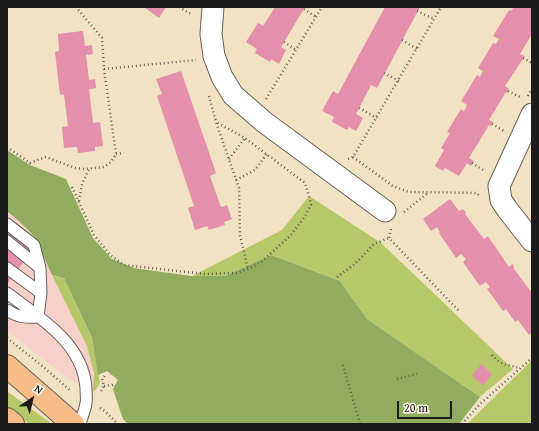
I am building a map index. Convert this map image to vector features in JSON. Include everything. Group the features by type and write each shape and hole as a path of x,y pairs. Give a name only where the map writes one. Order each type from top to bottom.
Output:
{"main road":[{"path":"7,366 73,424"},
{"path":"7,420 13,424"}],"street":[{"path":"213,7 212,34 214,56 222,77 233,95 264,122 393,213"},
{"path":"529,107 499,186 501,200 532,241"}],"lane":[{"path":"7,224 34,246 40,268 41,293 38,317"},
{"path":"7,241 40,268"},
{"path":"7,268 41,293"},
{"path":"7,293 63,338 78,358 85,377 86,402 80,424"},
{"path":"7,310 27,318 38,317"}],"path":[{"path":"7,147 30,163 46,157 75,168 89,169 104,167 111,162 116,154 104,69 102,38 76,7"},
{"path":"179,7 187,12"},
{"path":"264,102 322,7"},
{"path":"441,7 353,157 393,186 409,192 477,193 482,199"},
{"path":"304,9 316,17"},
{"path":"417,11 434,19"},
{"path":"402,40 417,49"},
{"path":"284,42 296,50"},
{"path":"523,58 532,63"},
{"path":"104,69 199,60"},
{"path":"384,73 398,81"},
{"path":"508,91 529,107"},
{"path":"359,108 377,118"},
{"path":"72,187 94,235 110,255 124,265 205,274 236,273 248,269 260,262 289,237 304,218 311,205 310,200 305,183 245,138 216,122 239,188 240,235 248,269"},
{"path":"492,124 508,134"},
{"path":"229,159 245,138"},
{"path":"116,154 124,153"},
{"path":"236,180 255,170 267,154"},
{"path":"472,163 488,173"},
{"path":"79,202 82,184 89,169"},
{"path":"389,238 393,213 429,193"},
{"path":"337,277 355,264 374,244 389,238"},
{"path":"389,238 459,311"},
{"path":"7,338 40,364 68,389 86,402 106,412 118,424"},
{"path":"492,354 498,362 504,366 520,368"},
{"path":"462,424 480,404 532,358"},
{"path":"343,365 360,424"},
{"path":"106,374 102,379 104,386 112,385 114,383"},
{"path":"398,379 417,374"}],"shaded area":[{"path":"7,190 33,208 92,338 100,383 95,391 70,380 7,331"}],"green space":[{"path":"7,150 30,165 66,179 93,238 112,259 134,268 191,276 225,276 271,255 340,281 367,319 480,397 459,424 128,424 123,419 113,389 118,380 107,371 98,375 92,338 64,278 52,275 35,237 7,211"},
{"path":"309,196 380,242 513,369 480,397 367,319 340,281 271,255 225,276 192,276 282,230"},
{"path":"52,275 64,278 92,339 100,383 95,391 93,390 94,373 87,346"},
{"path":"532,360 532,424 467,424"},
{"path":"7,391 52,424 29,424 7,406"}],"building":[{"path":"144,7 166,7 159,18"},
{"path":"275,7 305,7 281,47 286,50 279,64 271,59 270,62 255,53 257,49 246,42 258,23 263,26"},
{"path":"385,7 420,7 377,88 371,85 356,114 363,118 356,131 349,127 347,130 332,122 334,117 322,111 333,91 338,94"},
{"path":"514,7 532,7 532,34 520,54 525,56 505,86 509,89 489,120 493,122 491,126 489,125 469,158 474,161 471,166 467,163 459,176 445,168 443,171 435,166 444,150 441,148 450,133 447,132 461,109 464,111 467,105 461,101 477,75 480,77 483,71 478,68 493,43 496,44 499,39 493,36 509,10 511,11"},
{"path":"83,31 85,46 92,45 93,54 86,55 89,80 95,79 96,88 89,89 93,123 100,122 103,146 95,147 95,151 78,153 77,147 64,148 62,127 68,126 64,94 60,95 55,52 59,51 58,34"},
{"path":"181,71 216,173 210,176 221,207 227,205 232,219 224,222 225,225 209,230 207,226 195,230 188,208 194,206 157,96 162,94 156,79"},
{"path":"450,199 459,211 463,209 466,213 465,214 484,239 488,236 509,267 513,264 514,269 532,293 532,332 529,335 518,320 515,322 506,309 503,311 487,289 490,287 486,282 480,286 463,262 466,259 461,254 456,258 439,233 440,232 437,227 431,231 423,219"},
{"path":"7,233 32,251 7,284"},
{"path":"481,364 492,374 483,385 472,376"}]}
